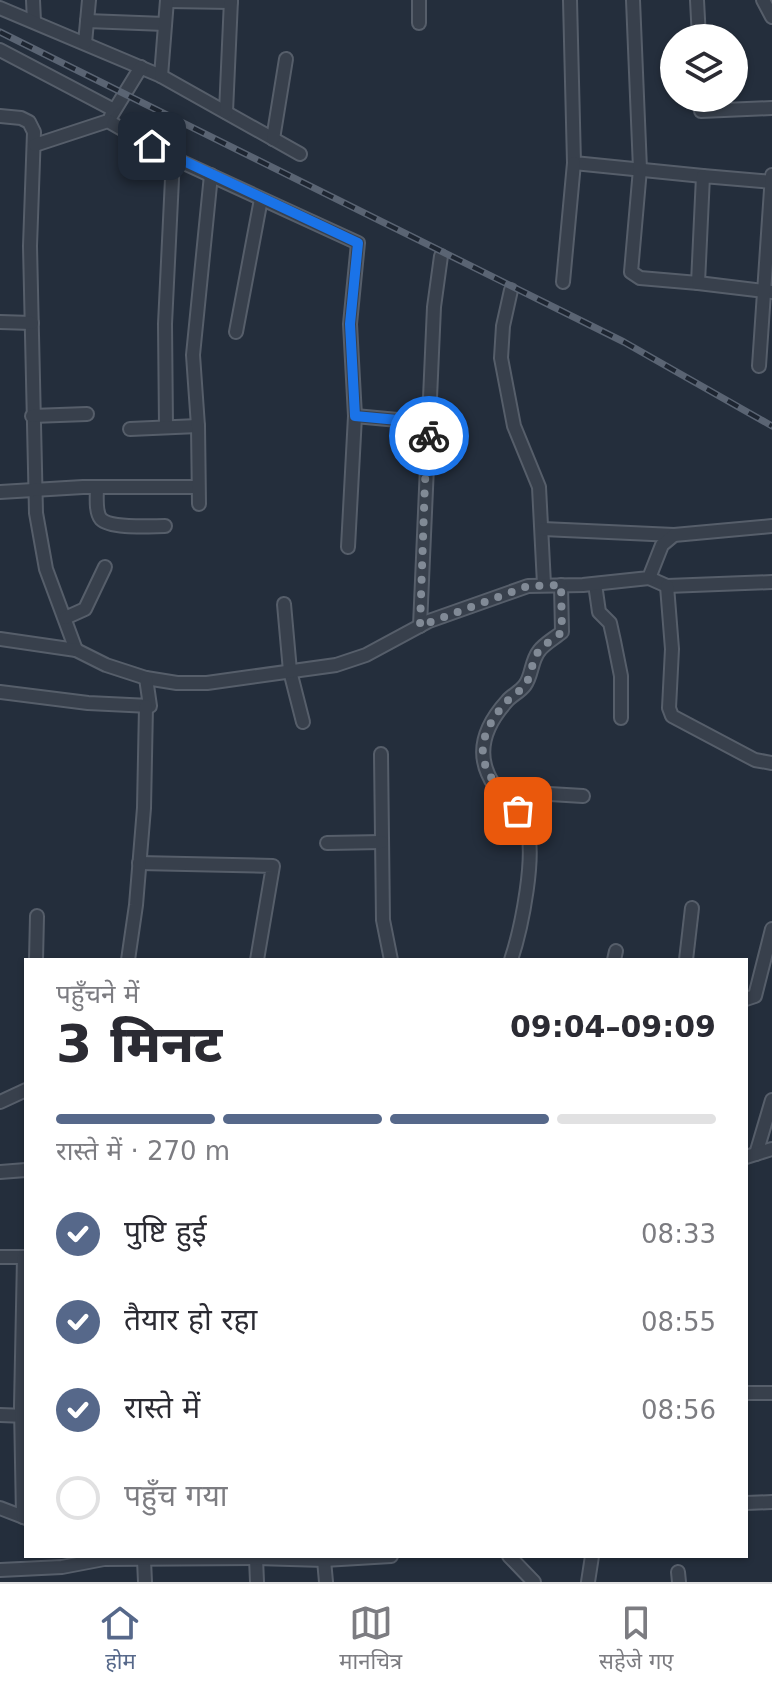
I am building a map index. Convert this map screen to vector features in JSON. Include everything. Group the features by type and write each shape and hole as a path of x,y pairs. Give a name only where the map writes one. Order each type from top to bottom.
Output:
{"street":[{"path":"33,0 34,21"},
{"path":"85,43 89,0"},
{"path":"161,76 167,0 231,1 226,112"},
{"path":"419,0 419,23"},
{"path":"563,282 574,163 570,0"},
{"path":"633,0 640,169 631,272 640,278 769,292"},
{"path":"697,0 698,24"},
{"path":"763,0 772,17"},
{"path":"0,8 161,76 300,154"},
{"path":"87,21 165,24"},
{"path":"0,50 111,115 173,158 358,243 350,324 355,416 348,547"},
{"path":"273,139 286,59"},
{"path":"35,145 111,115 141,67"},
{"path":"748,109 772,108"},
{"path":"0,116 21,118 33,126 35,145 30,246 35,489 46,569 76,650"},
{"path":"166,427 165,308 173,158"},
{"path":"574,163 772,182"},
{"path":"199,504 193,355 211,175"},
{"path":"759,366 769,292 772,175"},
{"path":"698,283 703,176"},
{"path":"236,332 261,199"},
{"path":"420,626 434,307 441,256"},
{"path":"511,290 503,326 501,358 514,426 539,487 544,584"},
{"path":"0,322 32,323"},
{"path":"32,416 87,414"},
{"path":"355,416 430,423"},
{"path":"130,429 198,426"},
{"path":"0,492 97,487 198,487"},
{"path":"97,487 98,515 102,520 128,526 165,526"},
{"path":"543,529 674,535 772,526"},
{"path":"649,578 662,545 674,535"},
{"path":"65,618 85,609 105,567"},
{"path":"0,639 76,650 106,665 146,678 177,683 207,683 336,665 366,655 420,626 528,586 595,584 649,578 667,586 772,582"},
{"path":"595,584 599,612 610,623 621,676 621,718"},
{"path":"512,958 520,932 530,844 526,823 486,771 483,747 485,732 507,700 526,684 538,652 562,632 561,585"},
{"path":"667,586 672,635 669,708 672,716 755,760 772,763"},
{"path":"284,604 290,671 303,722"},
{"path":"0,692 88,703 150,706 146,678"},
{"path":"128,958 144,808 146,706"},
{"path":"381,754 383,920 391,958"},
{"path":"500,791 583,796"},
{"path":"327,843 382,842"},
{"path":"139,863 273,866 257,958"},
{"path":"686,958 692,908"},
{"path":"36,958 37,916"},
{"path":"748,998 755,996 772,929"},
{"path":"0,1102 24,1091"},
{"path":"751,1155 772,1100"},
{"path":"751,1155 772,1149"},
{"path":"0,1172 24,1170"},
{"path":"0,1257 24,1257"},
{"path":"748,1393 772,1393"},
{"path":"0,1415 24,1416"},
{"path":"748,1503 772,1502"},
{"path":"0,1508 24,1518"},
{"path":"0,1570 62,1567 102,1558 346,1558"},
{"path":"256,1558 257,1582"},
{"path":"511,1558 534,1582"},
{"path":"588,1582 592,1558"},
{"path":"144,1560 145,1582"},
{"path":"324,1560 326,1582"},
{"path":"62,1567 62,1582"}],"railway":[{"path":"0,32 624,342 772,426"}],"way so far":[{"path":"429,436 420,626 528,586 561,585 562,632 538,652 526,684 507,700 485,732 486,771 493,784 518,811"}],"route":[{"path":"152,146 358,243 350,324 355,416 430,423 429,436"}]}
